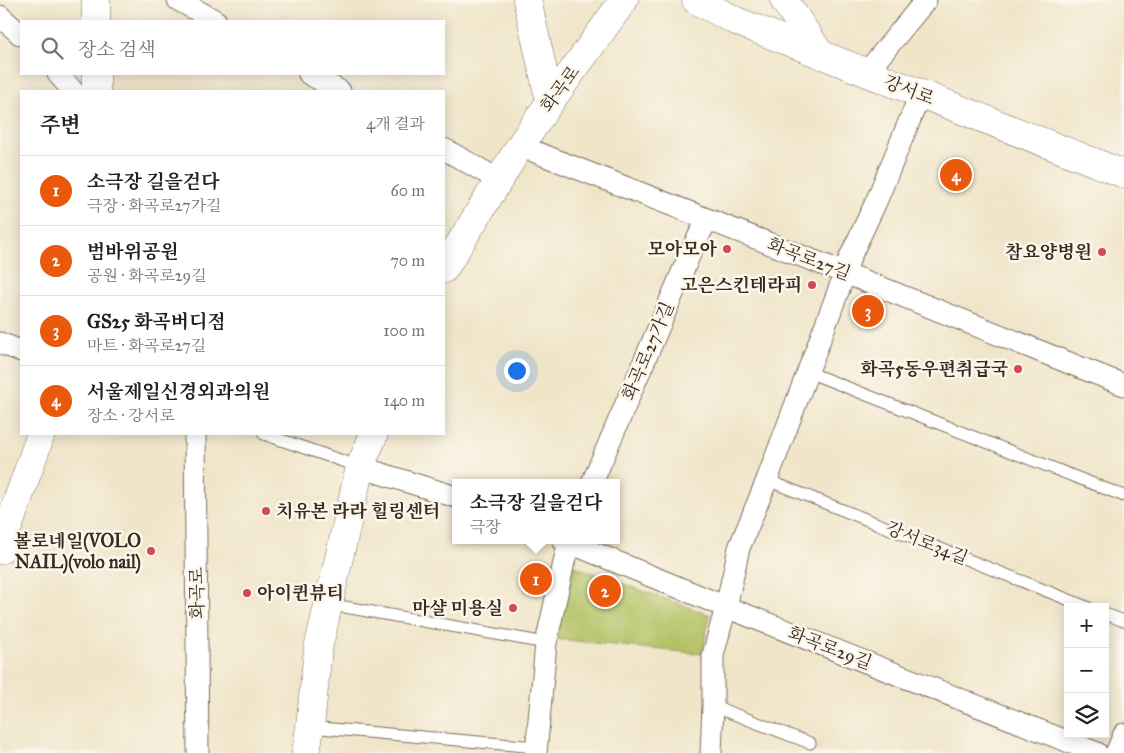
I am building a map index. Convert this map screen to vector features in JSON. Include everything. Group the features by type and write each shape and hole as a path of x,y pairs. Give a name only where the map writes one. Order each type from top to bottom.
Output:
{"main road":[{"path":"96,0 96,20"},
{"path":"527,0 550,102"},
{"name":"화곡로","path":"445,267 520,146 624,0"},
{"name":"강서로","path":"696,0 736,21 1124,174"},
{"path":"784,0 821,55"},
{"path":"96,75 96,90"},
{"path":"0,550 41,435"},
{"path":"308,740 318,649 360,466 374,435"}],"street":[{"path":"178,0 214,20"},
{"path":"866,73 926,0"},
{"path":"0,16 20,34"},
{"path":"59,75 72,90"},
{"path":"311,75 338,90"},
{"path":"711,753 713,655 739,548 767,480 850,257 876,202 920,95"},
{"name":"화곡로27길","path":"520,146 1124,385"},
{"path":"445,150 499,180"},
{"name":"화곡로27가길","path":"594,479 693,247 708,220"},
{"path":"0,343 20,351"},
{"name":"화곡로","path":"184,753 200,753 195,435"},
{"path":"360,466 452,496"},
{"path":"536,750 546,643 565,544"},
{"name":"화곡로29길","path":"573,544 726,607 1097,753"},
{"path":"1116,753 1124,734"}],"lane":[{"path":"808,372 1124,496"},
{"path":"267,435 360,466"},
{"name":"강서로34길","path":"767,480 1077,603"},
{"path":"328,604 546,643"},
{"path":"1109,615 1124,621"},
{"path":"713,706 810,743"},
{"path":"308,740 536,750"}],"green space":[{"path":"574,566 710,615 702,654 556,639"}],"place":[{"name":"서울제일신경외과의원","path":"956,175"},
{"name":"모아모아","path":"727,249"},
{"name":"참요양병원","path":"1102,252"},
{"name":"고은스킨테라피","path":"812,285"},
{"name":"GS25 화곡버디점","path":"868,311"},
{"name":"화곡5동우편취급국","path":"1018,369"},
{"name":"치유본 라라 힐링센터","path":"266,511"},
{"name":"볼로네일(VOLO NAIL)(volo nail)","path":"151,551"},
{"name":"소극장 길을걷다","path":"536,579"},
{"name":"범바위공원","path":"605,591"},
{"name":"아이퀸뷰티","path":"247,593"},
{"name":"마샬 미용실","path":"513,608"}]}
